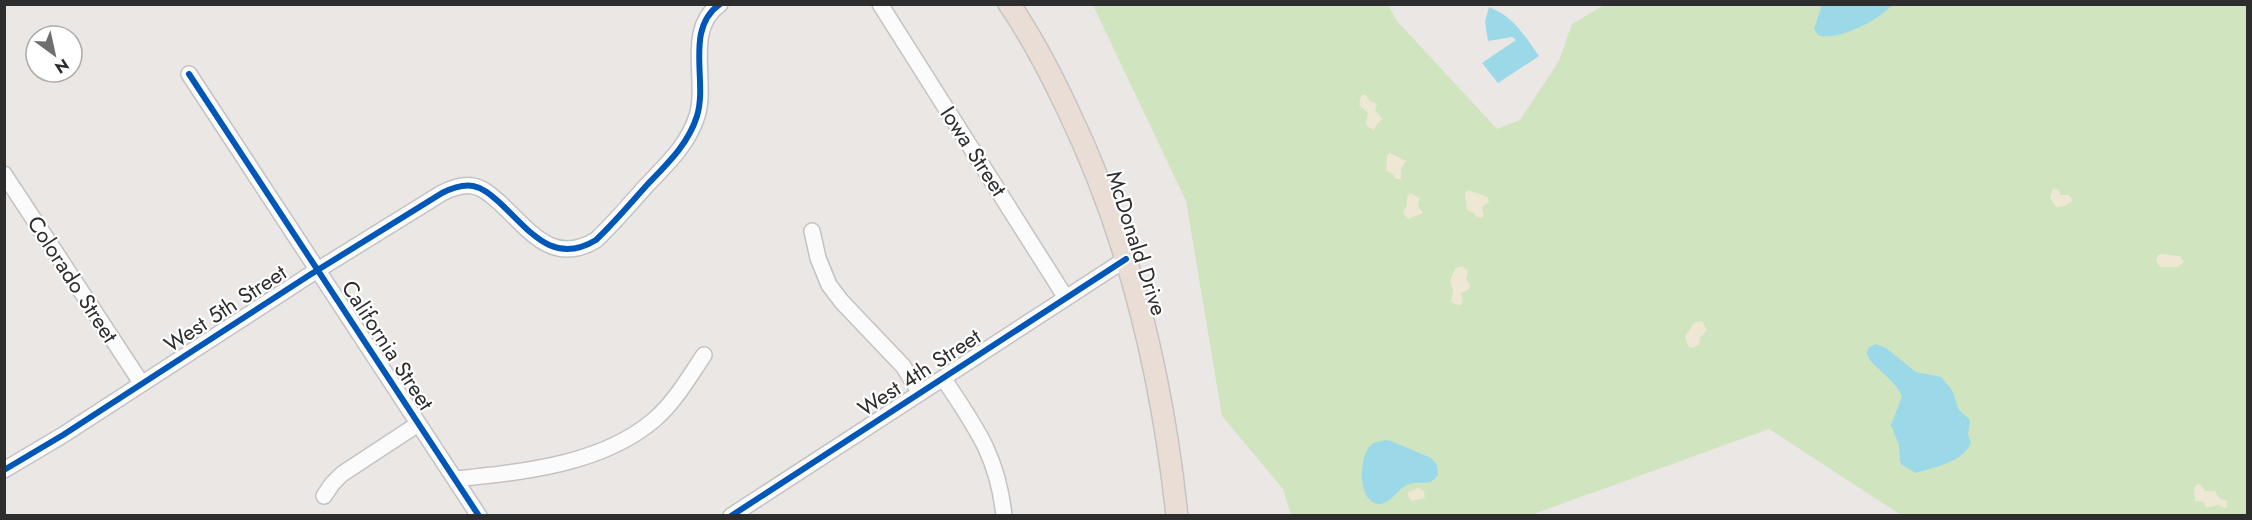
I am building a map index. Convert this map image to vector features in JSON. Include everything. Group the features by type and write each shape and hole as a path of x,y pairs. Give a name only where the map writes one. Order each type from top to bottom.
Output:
{"highway":[{"name":"McDonald Drive","path":"1009,4 1027,29"},
{"name":"McDonald Drive","path":"1018,4 1027,29 1082,141 1126,259 1150,343 1162,403 1177,516"}],"street":[{"name":"West 5th Street","path":"4,470 442,193 463,186 474,186 490,194 550,246 572,250 596,240 676,154 693,128 702,87 700,54 702,28 709,14 720,4"},
{"name":"Iowa Street","path":"879,4 1066,298"},
{"name":"California Street","path":"189,74 479,516"},
{"name":"Colorado Street","path":"4,174 142,384"},
{"path":"812,231 818,258 830,285 842,302 903,366 920,393"},
{"name":"West 4th Street","path":"731,516 1126,259"},
{"path":"455,479 513,473 549,466 584,456 625,440 655,419 670,403 704,355"},
{"path":"943,378 983,438 990,453 996,471 1004,516"},
{"path":"324,496 342,474 418,424"}],"green space":[{"path":"1093,5 1388,5 1397,21 1497,129 1520,120 1559,61 1572,24 1604,5 2247,5 2247,515 1901,515 1769,429 1531,515 1291,515 1283,489 1222,416 1186,201"}],"sand":[{"path":"1365,94 1370,101 1377,104 1375,110 1382,119 1374,130 1366,123 1368,113 1359,105 1361,96"},
{"path":"1390,153 1406,161 1401,169 1401,179 1396,179 1393,174 1386,171 1387,156"},
{"path":"2053,189 2059,190 2060,195 2068,195 2072,199 2071,202 2056,207 2050,198"},
{"path":"1468,190 1488,197 1489,202 1482,207 1484,216 1481,218 1467,210 1465,193"},
{"path":"1410,193 1420,198 1418,206 1423,213 1408,219 1403,213"},
{"path":"2158,255 2180,256 2184,262 2177,267 2160,267 2156,261"},
{"path":"1462,266 1468,271 1466,279 1470,285 1469,289 1461,293 1463,302 1460,306 1451,302 1453,290 1450,280 1455,269"},
{"path":"1702,321 1707,330 1700,338 1699,345 1691,348 1685,336 1695,322"},
{"path":"2197,484 2201,485 2205,491 2215,491 2219,498 2227,501 2227,507 2218,505 2207,508 2203,502 2195,501 2194,488"},
{"path":"1419,488 1424,491 1425,498 1412,501 1408,492"}],"water":[{"path":"1822,4 1892,5 1868,23 1846,33 1826,36 1818,35 1814,29"},
{"path":"1489,7 1512,21 1539,56 1498,83 1482,63 1516,40 1512,37 1488,41 1485,22"},
{"path":"1876,344 1886,348 1916,372 1941,377 1952,390 1959,410 1970,420 1968,434 1971,443 1961,455 1947,463 1916,473 1902,465 1899,445 1891,425 1902,397 1895,385 1868,356 1869,347"},
{"path":"1385,440 1431,458 1437,465 1438,475 1428,483 1409,484 1387,501 1379,504 1372,502 1367,496 1363,487 1362,468 1367,450 1372,444"}],"cycle path":[{"path":"4,470 63,435 308,276 442,193 461,186 484,190 532,234 555,247 567,249 581,247 596,240 669,162 688,136 697,116 700,102 699,56 703,27 709,15 720,4"},
{"path":"189,74 479,516"},
{"path":"731,516 1126,259"}]}
